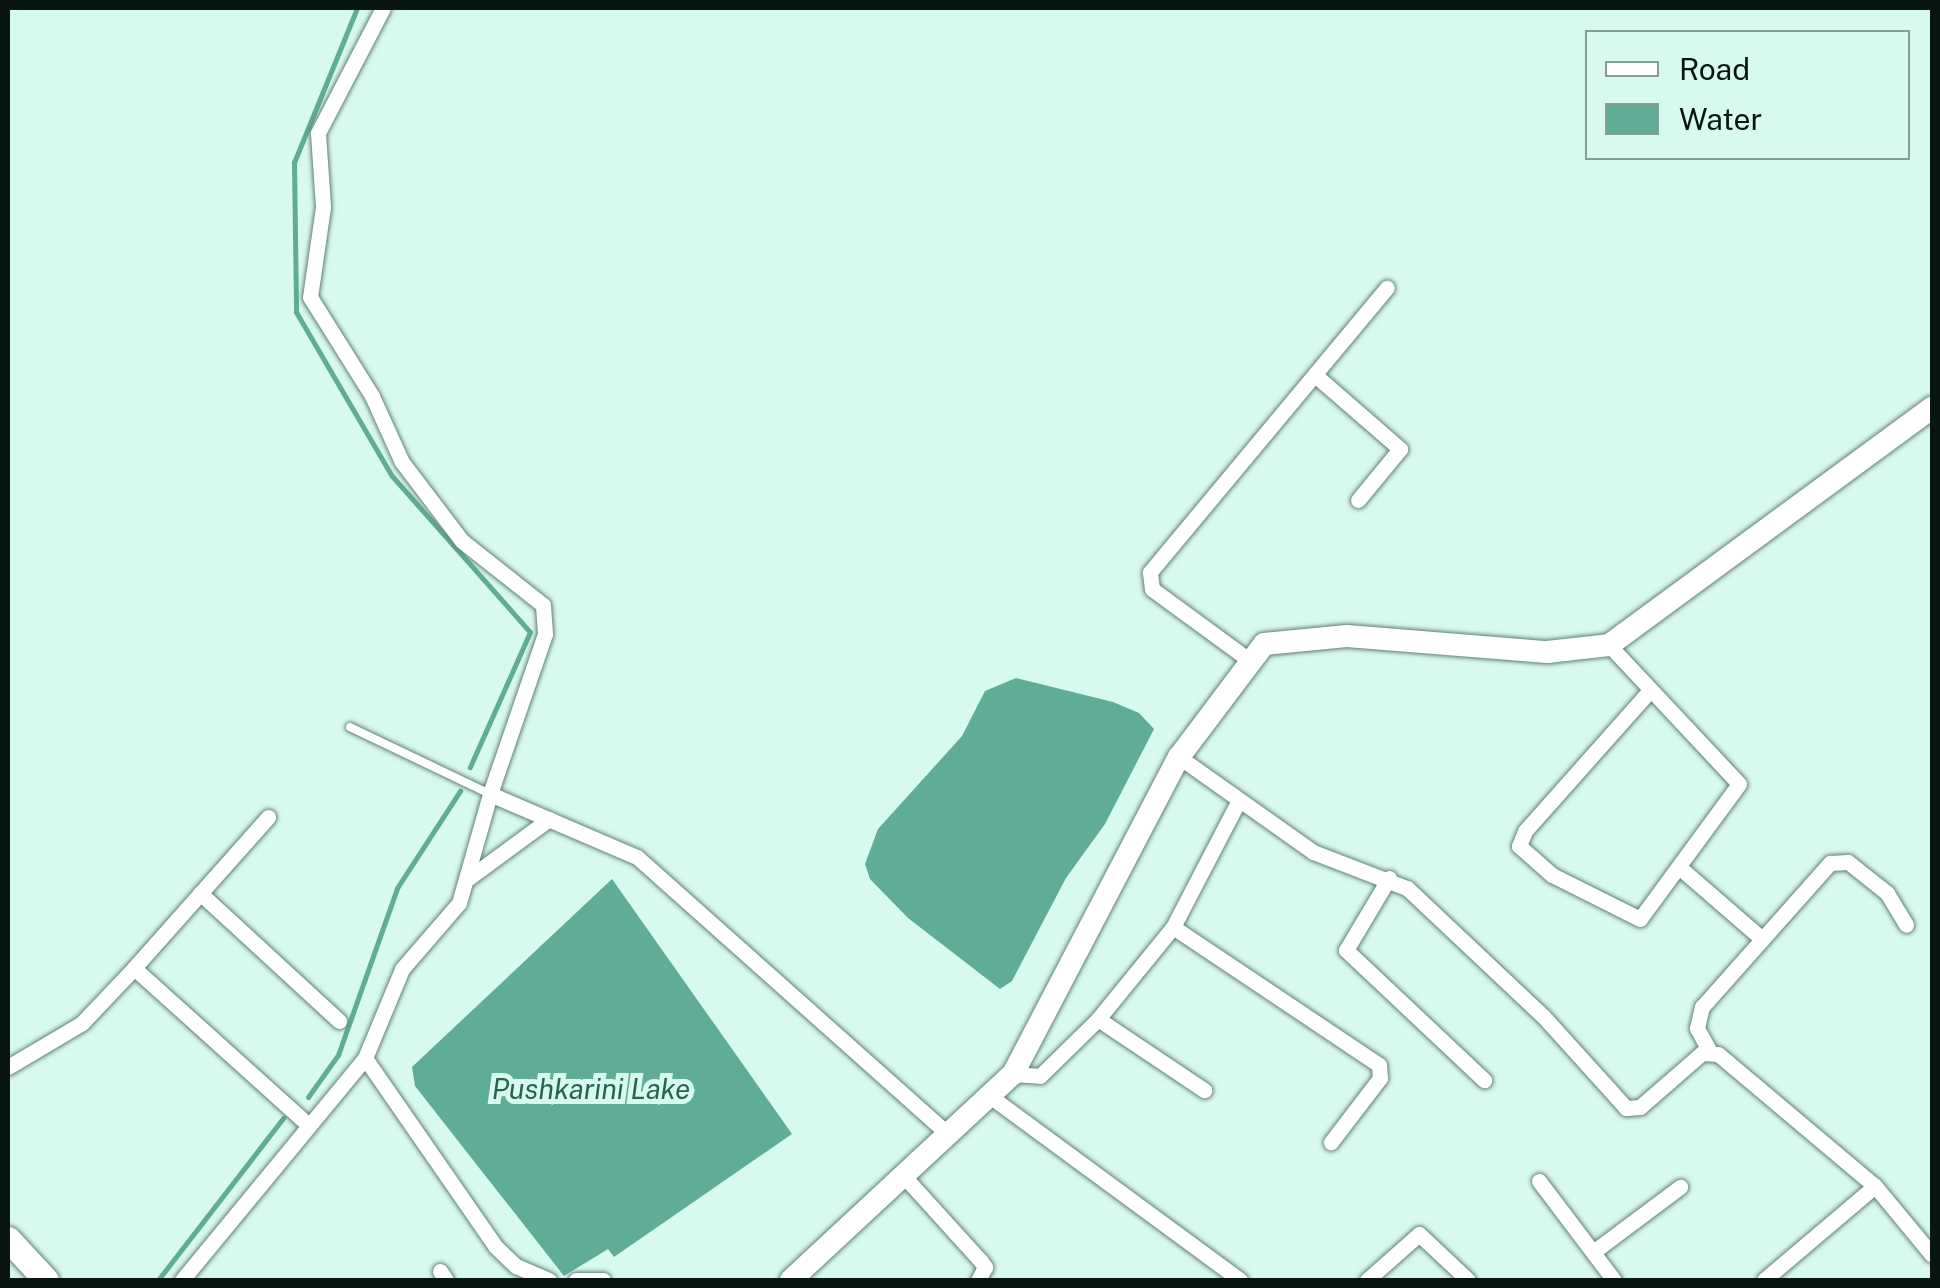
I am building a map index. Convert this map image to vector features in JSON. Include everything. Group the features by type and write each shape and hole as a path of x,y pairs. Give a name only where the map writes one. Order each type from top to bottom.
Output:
{"main road":[{"path":"796,1279 900,1174 1013,1074 1179,757 1264,644 1298,636 1547,652 1609,645 1932,408"},
{"path":"8,1239 46,1280"}],"street":[{"path":"182,1280 365,1058 402,969 447,920 466,880 490,794 545,634 544,605 462,541 402,462 372,396 310,298 323,207 318,133 383,8"},
{"path":"1249,660 1152,589 1150,572 1388,288"},
{"path":"1315,376 1400,449 1358,500"},
{"path":"1609,645 1739,784 1640,919 1552,875 1519,846 1525,831 1650,690"},
{"path":"1179,757 1237,804 1312,852 1389,878 1543,1016 1626,1108 1640,1107 1709,1050"},
{"path":"490,794 637,857 946,1132"},
{"path":"1013,1074 1040,1076 1098,1019 1173,926 1237,804"},
{"path":"8,1066 82,1023 268,817"},
{"path":"466,880 549,819"},
{"path":"1906,925 1887,893 1840,860 1820,871 1702,1007 1697,1028 1709,1050 1806,1122 1875,1186 1932,1255"},
{"path":"1679,867 1762,938"},
{"path":"1389,878 1346,950 1484,1080"},
{"path":"200,893 339,1021"},
{"path":"1173,926 1379,1065 1380,1078 1331,1142"},
{"path":"134,968 307,1124"},
{"path":"1098,1019 1204,1090"},
{"path":"365,1058 495,1246 516,1266 549,1280"},
{"path":"991,1097 1240,1280"},
{"path":"900,1174 980,1260 985,1267 978,1280"},
{"path":"1538,1181 1614,1280"},
{"path":"1593,1252 1680,1186"},
{"path":"1764,1280 1875,1186"},
{"path":"1367,1280 1420,1234 1468,1280"},
{"path":"576,1280 604,1280"}],"lane":[{"path":"350,727 490,794"}],"water":[{"path":"1016,678 1113,702 1139,713 1154,729 1105,824 1066,878 1012,981 1000,989 908,918 870,879 865,864 878,829 962,736 985,691"},
{"name":"Pushkarini Lake","path":"612,879 792,1134 614,1257 608,1249 564,1276 415,1086 412,1067"}],"waterway":[{"path":"357,8 294,162 296,312 392,476 530,632 470,767"},
{"path":"308,1097 338,1055 397,888 460,791"},
{"path":"158,1280 283,1118"}]}
